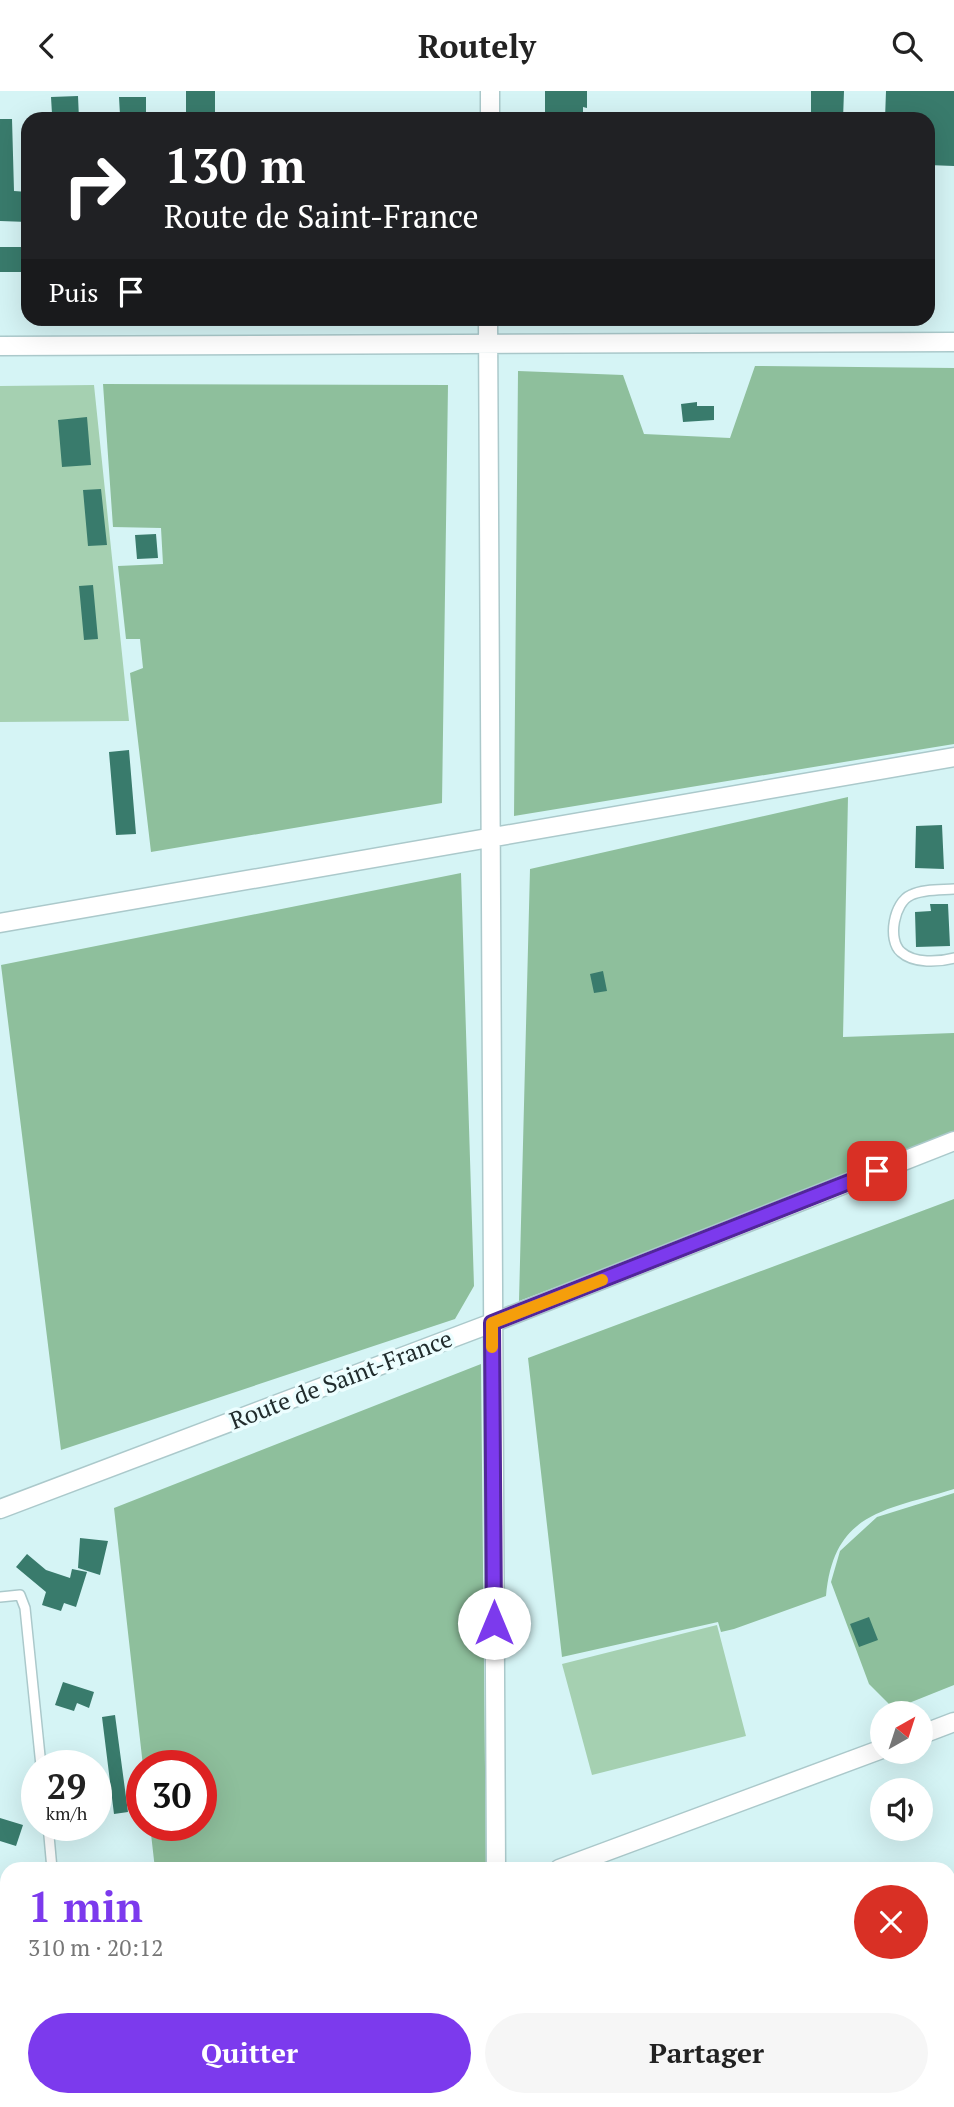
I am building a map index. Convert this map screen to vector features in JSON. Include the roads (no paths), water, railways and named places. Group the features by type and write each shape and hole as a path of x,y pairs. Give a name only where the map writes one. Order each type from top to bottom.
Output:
{"street":[{"path":"490,112 491,91"},
{"path":"488,326 496,1862"},
{"path":"0,346 954,342"},
{"path":"0,923 954,757"},
{"name":"Route de Saint-France","path":"0,1509 492,1323 954,1141"},
{"path":"933,1730 954,1722"},
{"path":"578,1862 870,1753"}],"lane":[{"path":"954,889 911,894 901,902 895,914 895,943 907,955 933,961 954,958"},
{"path":"0,1597 20,1595 25,1608 39,1750"},
{"path":"49,1841 51,1862"}]}
